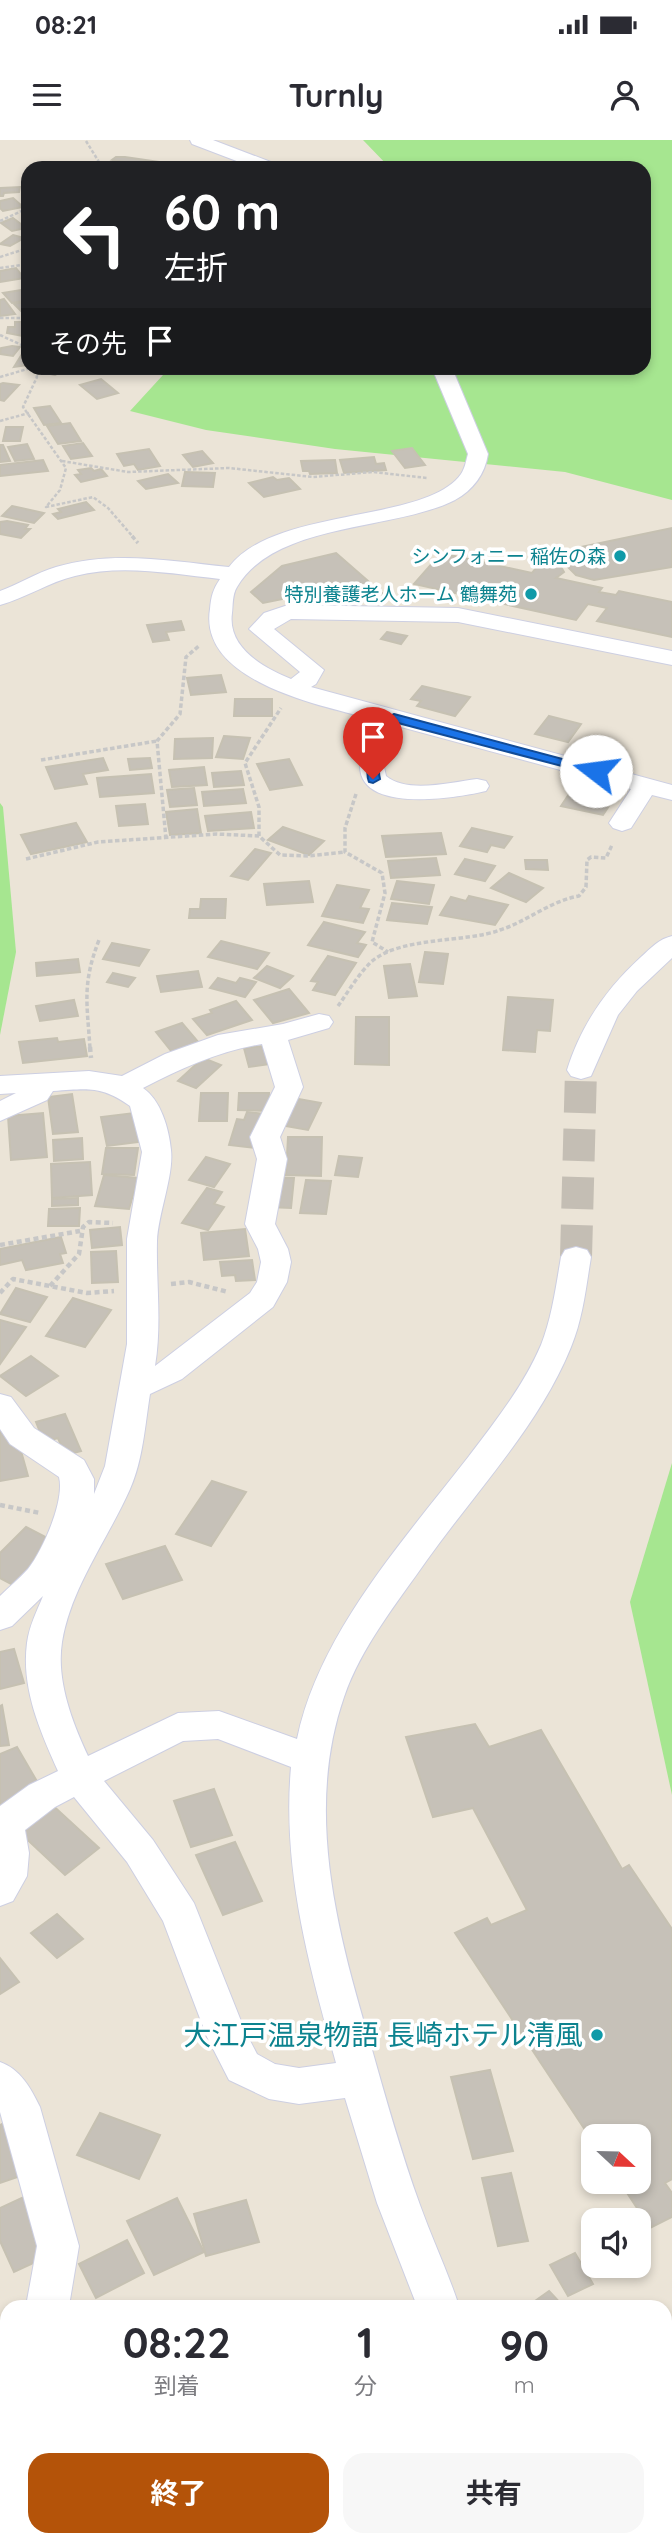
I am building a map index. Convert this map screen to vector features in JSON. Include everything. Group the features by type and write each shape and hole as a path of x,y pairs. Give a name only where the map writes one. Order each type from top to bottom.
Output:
{"street":[{"path":"198,140 252,161"},
{"path":"445,375 478,454 477,467 462,486 444,497 290,538 255,556 234,574 218,604 219,625 229,649 245,663 296,690 672,793"},
{"path":"0,598 26,590 55,574 100,564 234,574"},
{"path":"296,690 308,679 312,670 260,629 272,618 288,612 458,615 672,658"},
{"path":"394,718 372,764 372,776 378,785 398,792 477,786"},
{"path":"622,823 646,785"},
{"path":"581,1070 593,1032 607,1008 637,974 672,944"},
{"path":"123,1087 175,1060 228,1041 273,1035 319,1022"},
{"path":"135,1385 147,1384 199,1352 262,1300 272,1282 276,1262 274,1249 260,1224 272,1159 265,1137 289,1087 273,1035"},
{"path":"0,1085 89,1080 123,1087 141,1100 146,1109 157,1153 141,1262 143,1344 121,1466 114,1488 72,1568 48,1627 44,1645 53,1720 79,1777 139,1851 180,1915 227,2037 243,2067 269,2081 299,2086 360,2078"},
{"path":"0,1112 37,1094 45,1082"},
{"path":"436,2300 393,2188 327,1963 307,1860 304,1816 310,1759 319,1716 341,1662 416,1550 526,1399 551,1356 565,1320 576,1257"},
{"path":"0,1405 22,1436 72,1469 77,1479 78,1492 75,1508 54,1557 42,1576 0,1618"},
{"path":"0,1890 8,1876 10,1853 5,1835 7,1824 23,1808 178,1727 219,1725 310,1759"},
{"path":"0,2080 20,2107 58,2246 49,2300"}],"path":[{"path":"86,141 98,161"},
{"path":"0,221 21,211"},
{"path":"0,257 21,250"},
{"path":"0,268 21,265"},
{"path":"0,318 21,318"},
{"path":"0,335 21,345"},
{"path":"0,377 21,371"},
{"path":"36,375 32,390 23,405 66,468 60,490 46,507 93,497 108,508 127,533 148,548"},
{"path":"0,421 29,412"},
{"path":"62,461 128,472 229,468 313,477 393,473 462,486"},
{"path":"41,760 158,741 180,715 186,657 210,637 222,634"},
{"path":"258,836 259,807 245,763 296,690"},
{"path":"158,741 166,839"},
{"path":"319,1022 332,1015 371,962 388,953 442,939 499,930 563,899 579,896 586,887 587,860 606,858 622,823"},
{"path":"26,859 98,842 217,834 258,836 280,855 309,856 345,852 382,873 385,893 372,942 388,953"},
{"path":"89,1080 91,1062 86,985 88,969 99,940"},
{"path":"0,1245 80,1231 89,1223 145,1221"},
{"path":"50,1286 79,1254 80,1231"},
{"path":"0,1505 69,1519"}],"green space":[{"path":"363,140 672,140 672,500 565,472 335,449 206,430 130,411 163,375 651,375 651,161 383,161"},
{"path":"0,803 3,807 16,952 0,1035"},
{"path":"672,1463 672,1795 630,1602"}],"building":[{"path":"125,157 152,161 118,161 112,160"},
{"path":"20,187 19,192 4,193 0,196 0,188"},
{"path":"13,198 21,207 3,211 0,201"},
{"path":"13,218 21,224 21,229 12,231 1,223"},
{"path":"13,235 21,237 10,246 0,244"},
{"path":"16,268 21,278 0,282 0,271"},
{"path":"21,290 21,301 12,303 3,293"},
{"path":"4,299 15,314 0,316 0,300"},
{"path":"15,322 21,322 21,336 7,333 8,327 15,327"},
{"path":"20,347 13,356 0,354 1,348"},
{"path":"21,356 21,366 14,367"},
{"path":"101,379 118,393 97,399 80,385"},
{"path":"0,384 19,385 4,401 0,400"},
{"path":"50,406 61,423 44,425 34,408"},
{"path":"70,423 81,441 58,444 47,426"},
{"path":"6,427 23,427 20,441 3,441"},
{"path":"83,443 92,456 71,459 63,446"},
{"path":"27,444 34,459 15,461 8,447"},
{"path":"0,445 3,445 10,461 0,462"},
{"path":"412,448 425,465 405,468 392,451"},
{"path":"149,449 160,466 138,470 134,464 124,466 117,454"},
{"path":"202,451 213,463 193,467 183,455"},
{"path":"374,457 376,464 384,463 386,470 344,473 340,460"},
{"path":"43,460 48,471 0,476 0,465"},
{"path":"335,460 337,473 310,474 309,471 303,471 301,461"},
{"path":"91,468 94,471 101,469 107,476 81,482 75,475 81,474 78,470"},
{"path":"185,472 215,473 213,487 182,486"},
{"path":"168,474 178,483 146,489 138,481"},
{"path":"273,477 277,480 289,478 300,489 264,497 249,483"},
{"path":"86,502 94,510 58,519 53,514 61,512 58,509"},
{"path":"12,506 44,513 34,523 2,516"},
{"path":"0,522 28,525 25,529 30,529 21,538 0,534"},
{"name":"シンフォニー 稲佐の森","path":"672,528 672,567 594,580 576,575 567,566 567,558 572,549"},
{"path":"336,553 383,594 356,601 317,592 263,603 251,592 282,566"},
{"name":"特別養護老人ホーム 鶴舞苑","path":"441,553 532,573 537,567 533,560 555,557 564,572 556,578 602,588 599,592 616,595 619,591 672,602 672,637 597,621 607,608 588,604 576,620 414,584"},
{"path":"181,621 184,630 166,632 169,640 153,642 147,625"},
{"path":"387,632 407,636 401,644 381,639"},
{"path":"221,675 226,692 191,695 187,678"},
{"path":"422,686 470,697 455,716 417,706 421,701 411,699"},
{"path":"235,699 272,699 272,716 234,716"},
{"path":"549,716 581,724 568,742 535,734"},
{"path":"224,736 250,738 243,759 216,757"},
{"path":"213,738 212,758 174,759 175,739"},
{"path":"103,758 108,770 83,774 87,784 55,789 46,767"},
{"path":"150,758 152,768 130,770 128,759"},
{"path":"289,759 302,785 270,790 257,764"},
{"path":"204,767 207,785 172,787 169,770"},
{"path":"241,771 244,785 214,787 212,773"},
{"path":"151,774 154,793 100,797 97,778"},
{"path":"194,788 197,805 170,807 167,790"},
{"path":"243,789 246,803 204,806 202,792"},
{"path":"571,791 613,800 603,815 561,806"},
{"path":"145,804 148,824 119,826 116,806"},
{"path":"197,809 201,833 170,835 166,812"},
{"path":"251,812 254,828 208,831 205,816"},
{"path":"76,823 87,842 31,854 21,835"},
{"path":"283,827 324,841 309,855 268,840"},
{"path":"472,828 512,837 504,848 491,845 487,852 460,846"},
{"path":"441,833 446,854 386,857 382,836"},
{"path":"255,849 271,853 248,880 231,876"},
{"path":"436,858 440,875 391,878 388,861"},
{"path":"465,859 495,866 485,881 455,874"},
{"path":"525,860 547,860 548,870 526,869"},
{"path":"509,873 543,888 526,902 491,888"},
{"path":"309,881 313,902 267,905 264,884"},
{"path":"397,881 434,885 429,904 391,899"},
{"path":"337,885 369,890 360,908 369,909 363,923 322,916"},
{"path":"469,896 508,905 495,925 440,915 451,897 466,901"},
{"path":"201,899 226,899 225,918 189,918 190,909 200,909"},
{"path":"392,903 432,907 427,924 387,920"},
{"path":"324,922 365,932 357,943 366,945 358,957 308,945"},
{"path":"221,941 269,953 257,969 208,957"},
{"path":"112,943 149,950 139,966 103,959"},
{"path":"425,952 448,954 443,984 419,982"},
{"path":"328,956 356,963 335,995 313,990 318,982 311,981"},
{"path":"78,959 80,972 37,976 36,963"},
{"path":"410,964 417,996 389,998 384,966"},
{"path":"267,966 293,976 280,988 254,978"},
{"path":"198,971 202,987 161,992 157,976"},
{"path":"113,973 135,978 128,987 107,982"},
{"path":"218,978 236,983 240,978 256,982 245,997 210,988"},
{"path":"289,989 309,1013 273,1023 254,1000"},
{"path":"508,997 553,1000 550,1031 537,1030 535,1052 503,1050"},
{"path":"74,1000 78,1016 40,1021 36,1006"},
{"path":"236,1001 252,1020 207,1035 193,1019 212,1013 210,1010"},
{"path":"356,1017 389,1017 389,1065 355,1064"},
{"path":"182,1023 199,1043 172,1052 156,1032"},
{"path":"57,1038 58,1042 84,1039 87,1056 23,1063 19,1042"},
{"path":"272,1045 277,1063 249,1067 244,1048"},
{"path":"203,1058 221,1065 196,1088 178,1081"},
{"path":"201,1093 228,1093 227,1121 199,1121"},
{"path":"239,1093 269,1093 268,1111 238,1110"},
{"path":"72,1094 78,1132 53,1134 48,1097"},
{"path":"293,1098 321,1103 308,1130 280,1125"},
{"path":"247,1112 266,1114 255,1148 229,1145 237,1119 244,1120"},
{"path":"43,1113 47,1157 11,1160 8,1116"},
{"path":"134,1113 139,1142 107,1146 101,1117"},
{"path":"288,1137 322,1137 321,1176 286,1175"},
{"path":"82,1138 83,1159 54,1161 53,1140"},
{"path":"106,1148 138,1148 134,1175 102,1174"},
{"path":"339,1156 362,1158 358,1177 335,1175"},
{"path":"206,1157 230,1164 214,1187 189,1180"},
{"path":"90,1162 92,1195 52,1198 51,1164"},
{"path":"104,1175 138,1178 129,1209 95,1206"},
{"path":"272,1177 294,1178 291,1208 269,1207"},
{"path":"306,1180 331,1181 326,1214 300,1213"},
{"path":"207,1188 222,1192 214,1204 224,1207 208,1230 182,1223"},
{"path":"78,1198 78,1205 52,1206 52,1199"},
{"path":"80,1208 79,1226 48,1226 49,1209"},
{"path":"120,1227 122,1245 92,1248 90,1230"},
{"path":"245,1229 249,1256 204,1260 201,1233"},
{"path":"61,1237 66,1253 60,1254 63,1263 26,1270 22,1260 0,1265 0,1249"},
{"path":"116,1251 118,1282 92,1283 91,1252"},
{"path":"252,1260 255,1280 236,1281 235,1275 222,1276 220,1262"},
{"path":"16,1288 47,1297 30,1322 0,1314"},
{"path":"73,1298 111,1310 85,1347 46,1336"},
{"path":"0,1320 26,1327 0,1364"},
{"path":"31,1356 58,1376 26,1396 0,1376"},
{"path":"65,1414 81,1451 65,1455 58,1438 44,1442 36,1422"},
{"path":"14,1426 28,1476 0,1481 0,1429"},
{"path":"212,1481 246,1492 211,1546 176,1534"},
{"path":"26,1527 57,1543 15,1586 0,1578 0,1553"},
{"path":"165,1546 182,1580 123,1599 106,1564"},
{"path":"14,1649 24,1683 0,1689 0,1652"},
{"path":"2,1705 9,1745 0,1746 0,1706"},
{"name":"大江戸温泉物語 長崎ホテル清風","path":"475,1724 489,1747 541,1730 622,1869 629,1865 672,1929 672,2179 665,2183 672,2193 672,2217 651,2228 651,2208 637,2208 628,2194 651,2194 651,2124 581,2124 455,1933 487,1918 491,1925 527,1910 473,1808 433,1817 406,1737"},
{"path":"17,1747 42,1790 0,1808 0,1754"},
{"path":"214,1789 232,1835 191,1847 174,1801"},
{"path":"49,1802 99,1848 65,1875 15,1828"},
{"path":"235,1842 262,1901 223,1915 196,1855"},
{"path":"57,1914 83,1939 57,1958 31,1933"},
{"path":"0,1958 19,1982 0,1994"},
{"path":"490,2070 513,2151 473,2159 451,2077"},
{"path":"100,2113 160,2135 139,2179 77,2155"},
{"path":"4,2123 20,2176 0,2183 0,2125"},
{"path":"511,2173 528,2241 498,2246 482,2178"},
{"path":"28,2195 55,2253 14,2272 0,2241 0,2208"},
{"path":"177,2198 204,2252 154,2275 127,2221"},
{"path":"246,2200 259,2242 206,2256 194,2214"},
{"path":"127,2240 144,2273 96,2298 79,2264"},
{"path":"575,2253 581,2263 581,2278 590,2278 593,2284 568,2296 550,2265"},
{"path":"549,2291 557,2300 536,2300"}],"tunnel":[{"path":"576,1257 581,1070"}],"place":[{"name":"シンフォニー 稲佐の森","path":"620,556"},
{"name":"特別養護老人ホーム 鶴舞苑","path":"531,594"},
{"name":"大江戸温泉物語 長崎ホテル清風","path":"597,2035"}],"route":[{"path":"373,779 371,770 375,755 394,718 596,771"}]}
